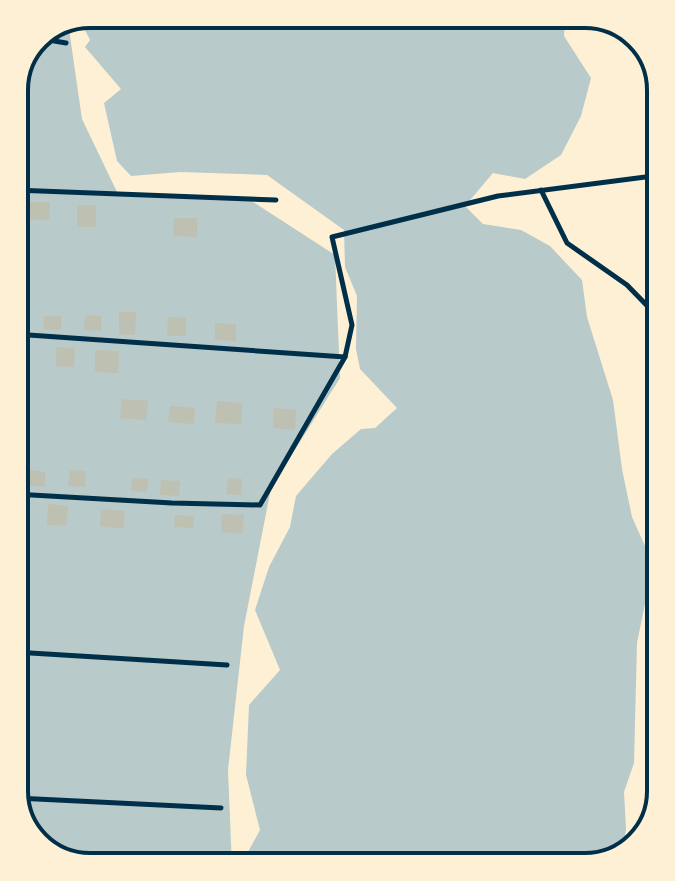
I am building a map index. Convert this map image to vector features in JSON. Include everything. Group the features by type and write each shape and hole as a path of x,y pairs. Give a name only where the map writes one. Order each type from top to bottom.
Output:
{"lane":[{"path":"53,41 66,43"},
{"path":"28,495 260,505 345,357 352,325 332,237 498,196 647,177"},
{"path":"541,190 567,243 627,285 647,306"},
{"path":"28,191 276,200"},
{"path":"28,335 345,357"},
{"path":"28,653 227,665"},
{"path":"29,799 221,808"}],"shaded area":[{"path":"84,28 564,28 564,36 591,78 581,116 561,155 525,179 493,173 465,206 483,224 521,230 550,246 582,280 587,317 613,400 632,517 647,551 647,594 637,643 634,763 624,792 625,839 619,843 601,851 585,853 247,853 260,830 246,775 249,705 280,670 255,610 269,567 290,527 296,496 332,454 361,429 375,428 397,408 360,369 356,349 357,296 345,267 344,230 267,175 180,172 131,176 117,161 104,103 121,89 85,47 90,40"},
{"path":"69,32 82,119 117,192 250,200 335,255 340,378 271,488 244,626 228,770 231,853 74,851 46,835 30,807 28,86 38,56 56,38"}],"building":[{"path":"28,202 50,202 49,220 28,219"},
{"path":"77,205 96,205 96,227 77,227"},
{"path":"174,218 197,218 197,237 173,236"},
{"path":"119,312 136,312 135,335 119,334"},
{"path":"85,315 101,316 101,331 84,330"},
{"path":"44,316 61,316 61,330 43,329"},
{"path":"168,317 186,318 186,336 167,336"},
{"path":"215,323 236,324 236,341 215,340"},
{"path":"56,347 75,348 74,367 56,366"},
{"path":"95,350 119,351 118,373 95,372"},
{"path":"122,399 148,401 146,420 120,418"},
{"path":"217,401 242,403 241,424 215,423"},
{"path":"170,406 195,408 194,424 168,422"},
{"path":"274,408 296,410 295,430 273,428"},
{"path":"28,470 45,472 45,487 28,485"},
{"path":"70,470 86,471 85,487 68,486"},
{"path":"132,478 148,479 147,492 131,491"},
{"path":"228,478 242,479 241,495 226,494"},
{"path":"161,480 180,481 179,496 160,495"},
{"path":"48,504 68,506 66,526 47,525"},
{"path":"101,509 125,511 124,528 100,527"},
{"path":"222,514 244,515 242,534 221,532"},
{"path":"175,515 194,516 193,528 174,527"}]}
